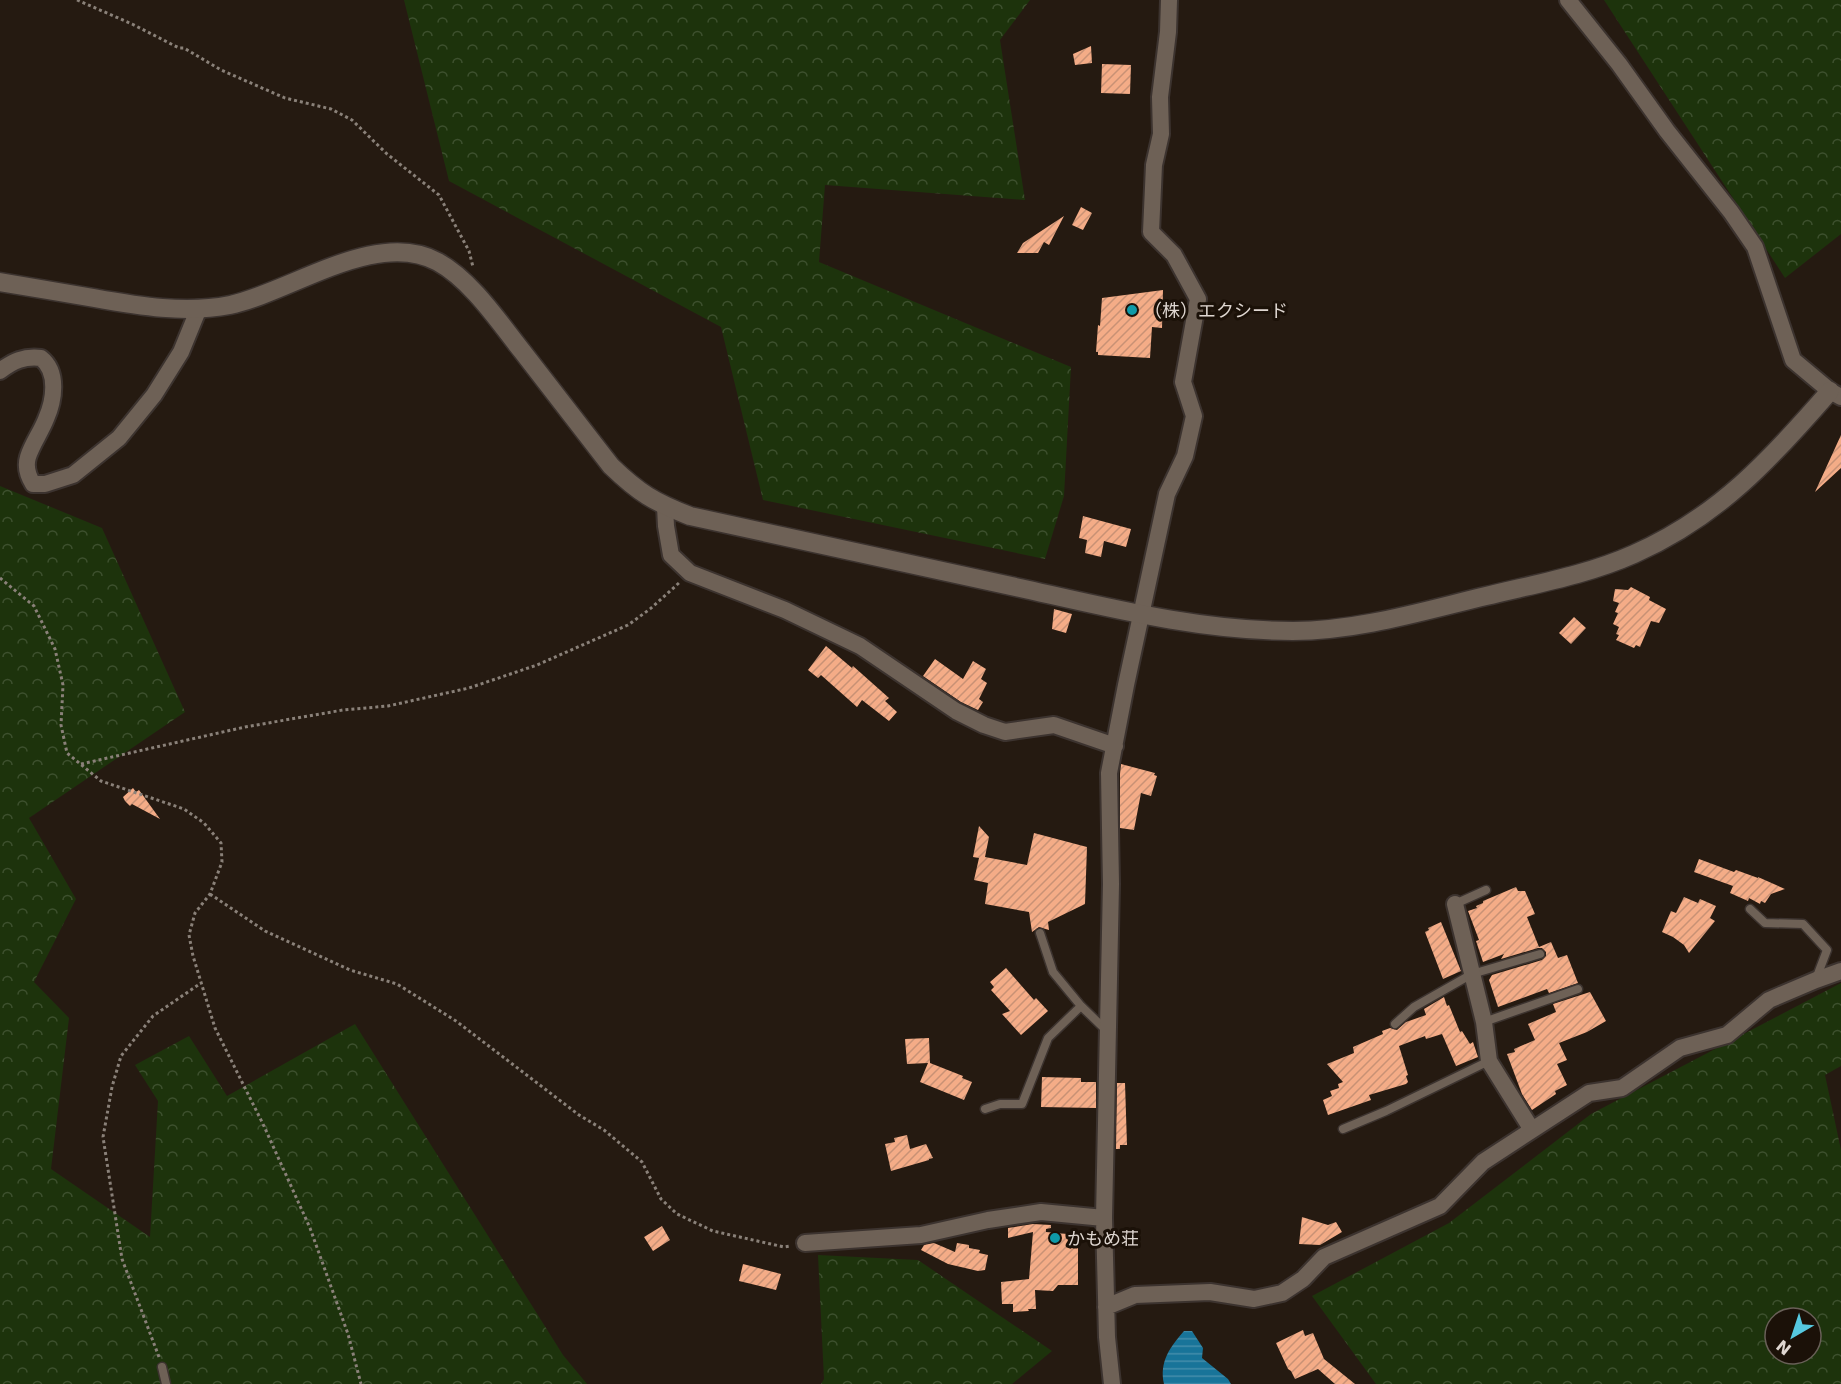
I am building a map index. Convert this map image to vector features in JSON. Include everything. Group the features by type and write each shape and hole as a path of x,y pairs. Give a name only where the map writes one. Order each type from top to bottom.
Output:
{"street":[{"path":"1112,1384 1106,1306 1104,1218 1112,884 1109,773 1167,494 1185,456 1194,416 1183,382 1198,299 1174,255 1151,232 1154,165 1161,134 1160,97 1168,32 1168,0"},
{"path":"0,282 133,305 168,309 199,308 230,305 344,262 397,252 421,255 438,262 461,280 483,303 611,466 646,497 690,516 1142,615 1228,628 1295,631 1353,627 1575,575 1632,555 1675,534 1717,506 1757,472 1836,394 1792,360 1755,247 1619,64 1568,0"},
{"path":"0,371 13,362 26,358 41,358 53,378 53,394 47,418 27,459 28,476 33,484 45,484 73,475 119,438 154,395 176,361 199,308"},
{"path":"665,506 671,555 690,573 785,610 860,646 956,711 984,725 1005,732 1054,725 1115,746"},
{"path":"1455,904 1484,1022 1489,1061 1532,1130"},
{"path":"1106,1306 1135,1295 1210,1292 1254,1299 1282,1293 1303,1279 1324,1257 1440,1206 1483,1162 1589,1092 1622,1088 1680,1048 1726,1035 1769,1000 1841,971"},
{"path":"805,1243 921,1235 988,1220 1041,1212 1104,1218"}],"lane":[{"path":"1455,904 1486,890"},
{"path":"1750,909 1764,922 1803,924 1827,950 1816,980"},
{"path":"1040,933 1053,972 1081,1006 1108,1031"},
{"path":"1395,1024 1414,1007 1472,974 1540,954"},
{"path":"1484,1022 1578,988"},
{"path":"985,1109 1000,1104 1022,1104 1048,1038 1081,1006"},
{"path":"1343,1129 1386,1111 1489,1061"},
{"path":"162,1367 166,1384"}],"path":[{"path":"77,0 132,24 178,48 184,48 220,70 285,98 331,109 352,120 387,154 439,195 469,251 474,272"},
{"path":"81,764 245,727 343,710 388,706 469,688 537,665 628,625 650,609 690,573"},
{"path":"0,578 34,606 56,649 63,686 61,725 67,753 100,781 184,808 204,823 221,843 222,862 210,894 195,913 189,935 201,982 214,1028 263,1124 310,1227 348,1334 361,1384"},
{"path":"210,894 265,931 350,969 397,984 456,1021 570,1108 604,1130 642,1162 661,1199 677,1214 713,1231 784,1247 805,1243"},
{"path":"162,1367 122,1259 103,1137 112,1087 121,1056 153,1016 201,982"}],"green space":[{"path":"404,0 1030,0 1000,40 1025,200 825,185 819,262 1071,367 1064,496 1045,559 763,500 721,327 449,181"},
{"path":"1604,0 1841,0 1841,234 1785,278"},
{"path":"0,486 102,528 185,712 29,818 76,899 34,982 69,1018 51,1169 150,1237 158,1101 135,1065 189,1036 227,1096 355,1024 563,1355 587,1384 0,1384"},
{"path":"1841,983 1841,1066 1825,1075 1841,1150 1841,1384 1376,1384 1312,1296 1449,1223 1591,1114"},
{"path":"818,1255 918,1260 1052,1351 1012,1384 821,1384 824,1379"}],"water":[{"path":"1184,1331 1192,1331 1203,1348 1202,1358 1231,1384 1164,1384 1164,1362 1174,1343"}],"building":[{"path":"1091,46 1092,63 1075,65 1073,54"},
{"path":"1102,64 1131,65 1130,94 1101,93"},
{"path":"1081,207 1092,213 1083,230 1072,225"},
{"path":"1064,216 1049,245 1044,242 1038,253 1017,253 1023,243"},
{"path":"1163,290 1162,328 1152,327 1150,358 1098,355 1096,352 1102,298"},
{"path":"1841,435 1841,468 1815,492"},
{"path":"1083,516 1131,529 1126,547 1104,541 1101,557 1085,553 1087,540 1079,538"},
{"path":"1631,587 1666,609 1659,623 1651,621 1640,647 1636,645 1634,648 1616,640 1619,627 1613,624 1619,603 1613,601 1615,589 1628,590"},
{"path":"1054,609 1072,614 1066,633 1052,629"},
{"path":"1574,617 1586,628 1571,644 1559,633"},
{"path":"826,646 889,698 885,701 897,712 889,721 862,700 857,707 821,675 818,678 808,670"},
{"path":"935,659 963,679 973,661 986,669 981,679 987,683 979,699 983,702 978,710 961,702 923,676"},
{"path":"1121,764 1155,773 1154,775 1157,776 1151,796 1141,793 1134,830 1120,828"},
{"path":"133,788 136,792 139,790 160,819 132,804 130,806 125,801 123,797"},
{"path":"979,826 989,837 985,857 1027,865 1034,833 1087,847 1085,904 1048,922 1049,930 1039,927 1032,932 1029,912 985,904 988,883 974,880 979,858 973,857"},
{"path":"1699,859 1734,872 1736,870 1758,877 1785,889 1771,894 1765,903 1761,901 1760,904 1749,898 1748,901 1730,893 1733,886 1694,872"},
{"path":"1516,887 1518,891 1525,891 1535,914 1527,917 1539,947 1551,942 1558,958 1567,955 1578,983 1549,993 1547,989 1498,1007 1489,980 1492,975 1542,960 1546,952 1538,948 1501,959 1504,954 1483,962 1476,941 1479,940 1468,911 1477,908 1476,906 1483,901"},
{"path":"1684,897 1698,903 1700,899 1716,906 1710,918 1715,921 1689,953 1684,945 1662,932 1671,911 1676,913"},
{"path":"1441,922 1461,971 1443,979 1425,932 1429,930 1428,928"},
{"path":"1006,968 1034,1000 1036,998 1048,1011 1021,1035 1002,1014 1010,1011 991,990 994,987 990,982"},
{"path":"1590,992 1606,1021 1587,1032 1559,1043 1567,1060 1557,1064 1567,1085 1555,1091 1556,1094 1532,1110 1522,1094 1507,1054 1535,1040 1528,1024 1556,1012 1553,1004"},
{"path":"1444,997 1460,1032 1462,1031 1470,1044 1473,1042 1478,1057 1456,1066 1442,1034 1426,1039 1425,1036 1399,1046 1408,1075 1406,1084 1369,1095 1371,1100 1328,1115 1323,1100 1332,1096 1330,1091 1339,1088 1338,1084 1343,1082 1327,1064 1354,1053 1353,1047 1383,1034 1382,1031 1390,1028 1397,1030 1406,1022 1426,1015 1424,1009"},
{"path":"929,1038 930,1063 972,1082 964,1100 920,1082 928,1063 907,1064 905,1039"},
{"path":"1042,1077 1081,1078 1081,1082 1096,1082 1096,1108 1041,1107"},
{"path":"1117,1083 1125,1083 1127,1145 1120,1145 1120,1149 1116,1149"},
{"path":"907,1135 910,1149 926,1144 933,1158 891,1171 885,1144 895,1142 894,1138"},
{"path":"1302,1217 1328,1225 1336,1222 1342,1232 1320,1245 1299,1244"},
{"path":"1033,1224 1051,1225 1046,1232 1078,1235 1078,1285 1058,1285 1053,1291 1035,1290 1036,1309 1013,1312 1013,1304 1002,1304 1001,1282 1029,1279 1033,1232 1008,1238 1008,1228"},
{"path":"662,1226 670,1240 653,1251 644,1237"},
{"path":"934,1243 955,1252 957,1243 980,1250 979,1253 988,1255 985,1270 978,1271 948,1264 921,1250 924,1245"},
{"path":"743,1264 781,1274 776,1290 739,1281"},
{"path":"1303,1330 1305,1336 1313,1333 1324,1359 1355,1384 1335,1384 1318,1369 1295,1379 1276,1343"}],"place":[{"name":"（株）エクシード","path":"1132,310"},
{"name":"かもめ荘","path":"1055,1238"}]}
